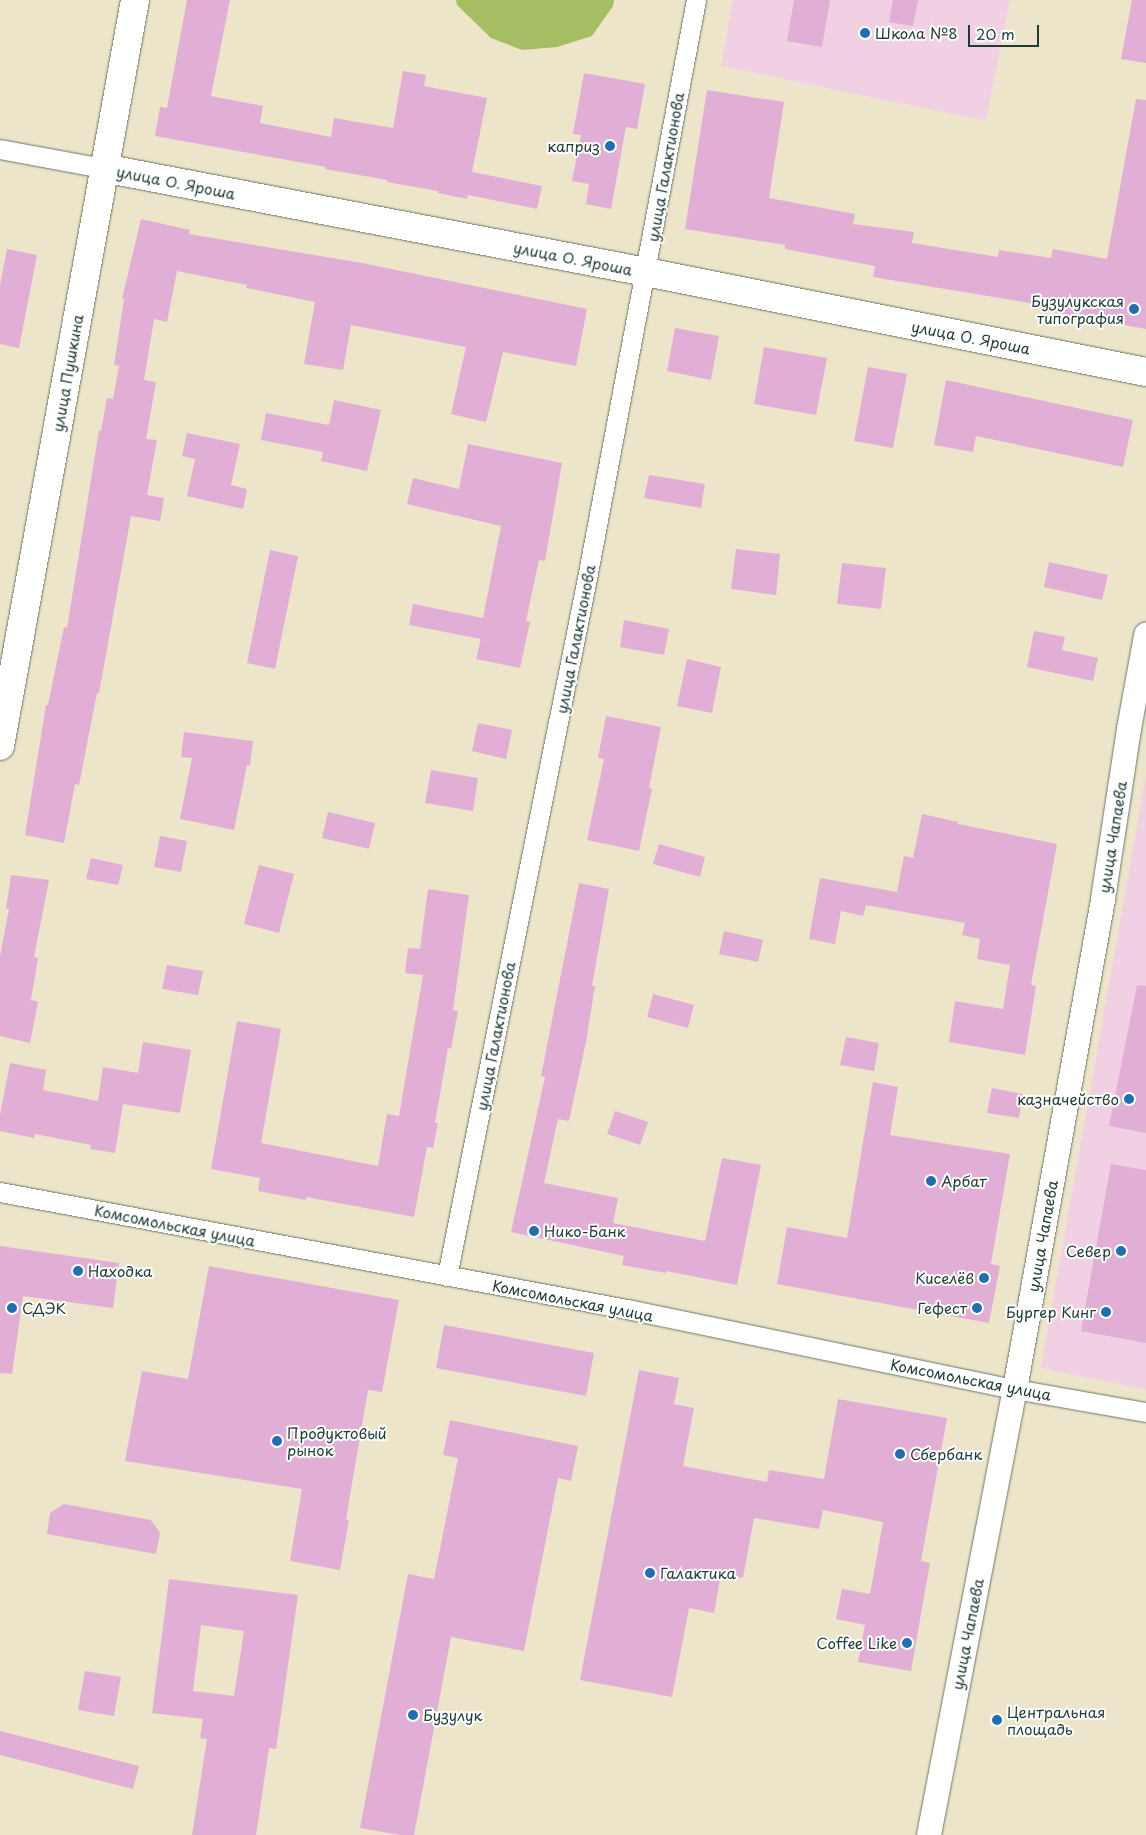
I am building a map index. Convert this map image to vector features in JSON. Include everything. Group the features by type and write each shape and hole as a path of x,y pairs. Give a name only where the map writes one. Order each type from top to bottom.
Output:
{"main road":[{"name":"улица Пушкина","path":"0,746 103,168 135,0"},
{"name":"улица О. Яроша","path":"103,168 646,272 1146,372"}],"street":[{"name":"улица Галактионова","path":"447,1276 646,272 696,0"},
{"name":"улица О. Яроша","path":"0,148 103,168"},
{"name":"улица Чапаева","path":"929,1835 1015,1389 1103,899 1129,729 1146,635"},
{"name":"Комсомольская улица","path":"0,1192 632,1310 1015,1389 1146,1412"}],"shaded area":[{"name":"Школа №8","path":"733,0 1010,0 986,121 721,66"},
{"path":"1146,775 1146,1390 1041,1368"}],"green space":[{"path":"456,0 614,0 613,6 592,36 557,47 522,50 491,38 457,5"}],"building":[{"path":"187,0 230,0 211,96 263,106 260,123 331,137 334,118 393,128 403,71 426,75 424,86 487,98 472,172 542,186 537,209 468,195 467,199 438,193 438,191 387,182 387,180 325,169 326,167 155,136 160,107 167,108"},
{"path":"794,0 830,0 822,47 787,41"},
{"path":"893,0 918,0 913,26 889,22"},
{"path":"1132,0 1146,0 1146,63 1121,59"},
{"path":"584,73 645,84 637,129 626,127 611,209 586,204 589,184 572,181 581,135 573,134"},
{"path":"707,90 784,102 769,198 855,214 853,224 914,232 912,243 998,257 999,250 1051,258 1053,249 1107,259 1136,99 1146,100 1146,329 1041,310 1042,305 873,277 875,266 785,249 785,245 685,229"},
{"path":"141,219 190,230 189,234 362,263 587,309 576,366 503,352 486,422 451,414 466,347 351,325 343,370 304,364 315,302 246,288 247,285 177,271 167,322 154,319 144,380 156,382 146,439 157,440 147,495 164,498 160,521 131,516 99,693 97,693 79,785 75,784 64,843 25,835 46,705 48,705 64,627 67,628 99,430 101,431 107,398 113,399 119,366 114,365 124,299 122,299"},
{"path":"7,249 37,255 19,348 0,344 0,285"},
{"path":"675,328 719,336 711,380 667,371"},
{"path":"764,347 827,358 816,415 754,404"},
{"path":"868,367 907,374 893,448 854,441"},
{"path":"946,380 1133,420 1123,467 976,436 973,452 934,445"},
{"path":"334,400 381,410 367,471 321,461 323,452 261,440 266,413 329,425"},
{"path":"187,433 240,444 231,485 247,489 243,509 187,496 195,459 182,456"},
{"path":"468,444 562,463 545,561 539,560 526,621 530,622 520,668 476,659 481,639 409,625 413,604 483,618 501,526 407,504 413,478 459,489"},
{"path":"649,475 705,484 701,508 644,498"},
{"path":"736,549 780,554 776,595 731,589"},
{"path":"270,550 298,556 275,669 247,663"},
{"path":"1049,562 1108,575 1102,600 1044,587"},
{"path":"842,563 886,568 881,609 837,604"},
{"path":"624,620 669,629 664,655 620,647"},
{"path":"1034,631 1065,637 1062,650 1098,658 1093,681 1027,667"},
{"path":"687,659 721,667 712,713 677,706"},
{"path":"606,716 661,727 649,788 652,789 639,851 587,840 604,759 598,758"},
{"path":"478,723 512,730 506,759 472,751"},
{"path":"184,732 253,741 250,766 247,765 234,830 180,819 192,758 181,757"},
{"path":"431,770 478,778 473,811 425,803"},
{"path":"328,812 375,823 369,849 322,838"},
{"path":"922,814 958,822 958,824 1057,844 1031,985 1036,986 1025,1055 949,1042 955,1001 1003,1009 1010,965 977,959 980,939 962,935 965,923 866,905 863,916 841,911 835,944 809,939 820,878 897,892 904,856 913,858"},
{"path":"160,836 187,841 181,872 154,867"},
{"path":"659,844 705,857 700,877 653,864"},
{"path":"91,858 123,865 118,885 86,879"},
{"path":"259,865 294,874 279,933 244,924"},
{"path":"11,875 49,880 34,957 38,958 31,1000 38,1002 30,1043 0,1036 0,956 9,909 6,909"},
{"path":"579,883 609,889 592,986 595,986 586,1042 569,1121 558,1119 544,1183 618,1198 613,1223 705,1241 722,1158 761,1165 737,1285 666,1271 666,1273 622,1265 624,1256 511,1232 545,1077 541,1076"},
{"path":"428,889 469,895 453,1010 458,1011 451,1049 448,1048 435,1123 438,1123 433,1148 427,1147 414,1217 306,1197 306,1200 258,1191 260,1178 211,1169 237,1021 281,1029 261,1143 378,1166 387,1114 399,1116 423,975 405,973 408,948 420,949"},
{"path":"724,931 763,940 758,962 719,954"},
{"path":"167,965 203,971 198,995 162,989"},
{"path":"1137,985 1146,986 1146,1133 1109,1126"},
{"path":"653,994 694,1005 688,1028 647,1017"},
{"path":"846,1037 879,1043 874,1071 840,1065"},
{"path":"143,1042 191,1050 180,1113 123,1104 115,1153 90,1149 91,1145 35,1134 34,1138 0,1131 0,1115 10,1063 46,1070 43,1090 98,1101 103,1067 138,1073"},
{"path":"873,1082 898,1087 890,1135 1010,1154 991,1264 1000,1266 989,1323 777,1284 787,1227 847,1238"},
{"path":"992,1088 1023,1094 1019,1118 987,1113"},
{"path":"615,1111 648,1122 640,1145 607,1134"},
{"name":"Север","path":"1111,1164 1146,1170 1146,1343 1081,1331"},
{"path":"0,1246 119,1263 113,1308 23,1296 12,1374 0,1373"},
{"path":"209,1266 399,1300 382,1392 368,1390 346,1519 349,1520 340,1570 290,1561 302,1489 125,1461 142,1371 188,1379"},
{"path":"444,1325 594,1353 586,1396 436,1368"},
{"path":"639,1370 679,1378 674,1404 694,1408 683,1466 767,1482 769,1470 824,1479 838,1399 947,1418 921,1561 930,1563 911,1671 858,1662 865,1625 836,1619 842,1589 870,1594 883,1522 823,1510 819,1529 754,1518 743,1578 721,1574 714,1613 689,1608 672,1697 580,1680"},
{"path":"450,1420 578,1446 571,1481 558,1478 524,1651 451,1637 414,1835 400,1835 360,1828 408,1574 434,1579 458,1458 443,1455"},
{"path":"64,1504 151,1520 160,1533 156,1554 47,1534 50,1513"},
{"path":"169,1579 298,1595 276,1749 269,1748 256,1835 192,1835 207,1739 200,1738 203,1719 152,1713","holes":["201,1625 244,1631 234,1696 193,1691"]},
{"path":"85,1671 121,1677 114,1716 78,1710"},
{"path":"0,1731 139,1766 133,1789 0,1755"}],"place":[{"name":"Школа №8","path":"865,33"},
{"name":"каприз","path":"610,146"},
{"name":"Бузулукская типография","path":"1134,309"},
{"name":"казначейство","path":"1129,1099"},
{"name":"Арбат","path":"931,1181"},
{"name":"Нико-Банк","path":"534,1231"},
{"name":"Север","path":"1121,1251"},
{"name":"Находка","path":"78,1271"},
{"name":"Киселёв","path":"984,1278"},
{"name":"СДЭК","path":"12,1308"},
{"name":"Гефест","path":"977,1308"},
{"name":"Бургер Кинг","path":"1106,1312"},
{"name":"Продуктовый рынок","path":"277,1441"},
{"name":"Сбербанк","path":"900,1454"},
{"name":"Галактика","path":"650,1573"},
{"name":"Coffee Like","path":"907,1643"},
{"name":"Бузулук","path":"413,1715"},
{"name":"Центральная площадь","path":"997,1720"}]}
